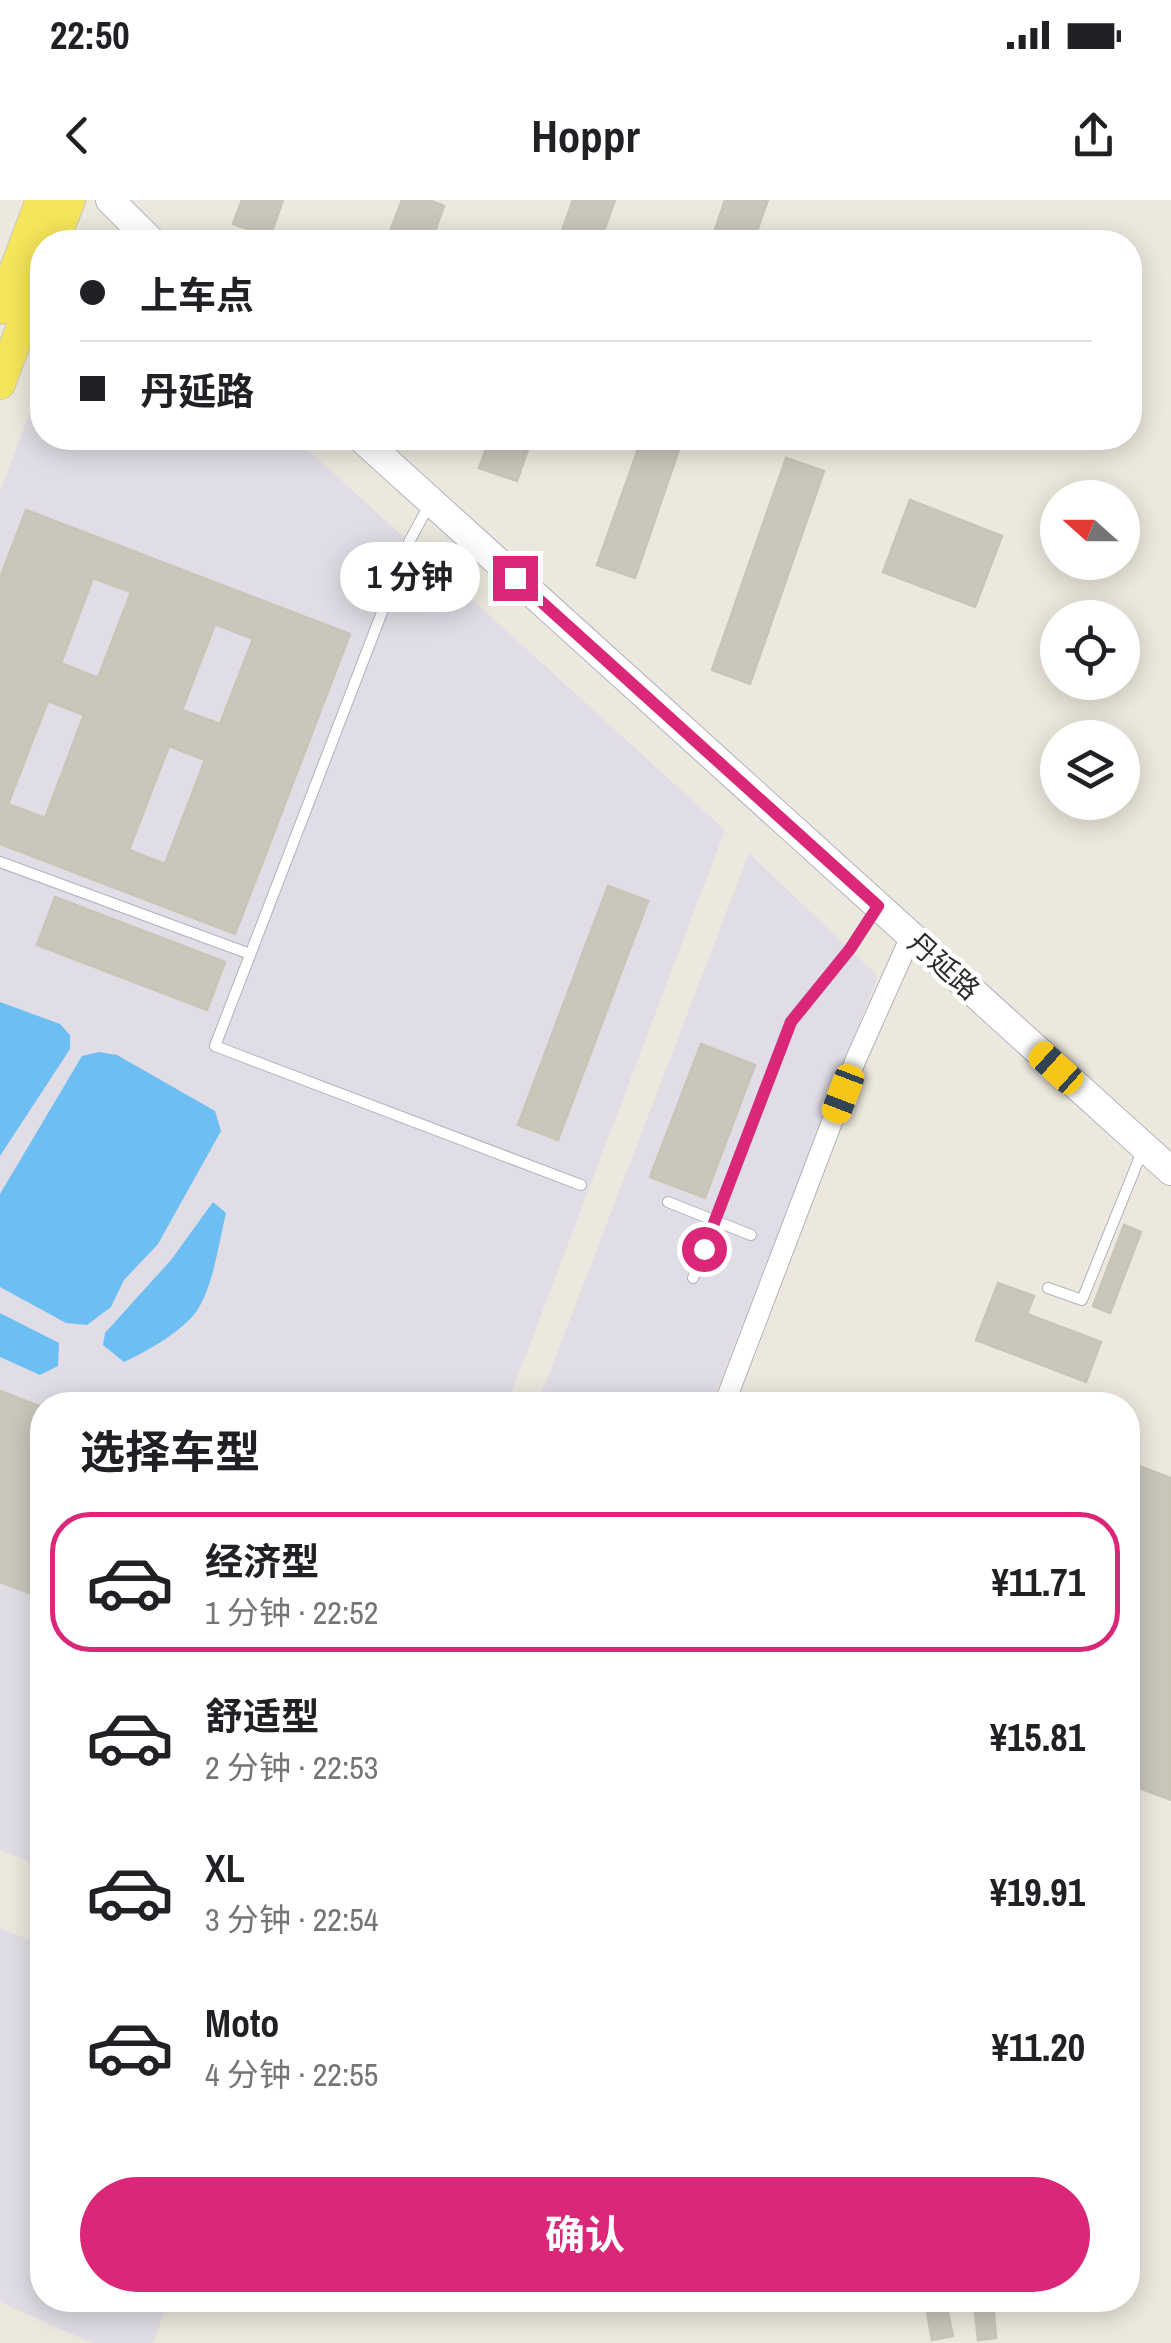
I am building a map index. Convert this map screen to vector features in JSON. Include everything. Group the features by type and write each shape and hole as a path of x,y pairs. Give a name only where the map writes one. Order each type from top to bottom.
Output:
{"main road":[{"path":"0,310 41,200"},
{"path":"59,230 70,200"},
{"path":"110,200 140,230"},
{"path":"0,384 30,304"},
{"name":"丹延路","path":"374,450 1171,1171"}],"street":[{"path":"729,1392 856,1060 911,936"}],"lane":[{"path":"431,502 409,542 215,1046 581,1186"},
{"path":"0,862 250,954"},
{"path":"693,1278 791,1022 850,949 878,906"},
{"path":"1048,1288 1082,1300 1144,1146"},
{"path":"668,1202 751,1235"}],"shaded area":[{"path":"30,411 30,450 308,450 725,830 512,1392 30,1392 30,1861 0,1850 0,492"},
{"path":"749,853 878,976 716,1392 542,1392"},
{"path":"0,1928 30,1940 30,2312 165,2312 153,2343 92,2343 0,2302"}],"water":[{"path":"0,1002 60,1024 70,1035 70,1049 0,1156"},
{"path":"99,1052 117,1055 215,1111 221,1131 158,1244 124,1280 111,1307 87,1325 66,1323 0,1287 0,1194 82,1056"},
{"path":"213,1202 226,1213 202,1302 172,1334 124,1362 103,1345 105,1333 171,1260"},
{"path":"0,1313 59,1343 58,1366 40,1375 0,1357"}],"building":[{"path":"242,200 283,200 272,230 250,230 233,224"},
{"path":"402,200 429,200 444,206 435,230 391,230"},
{"path":"573,200 615,200 604,230 562,230"},
{"path":"725,200 768,200 757,230 715,230"},
{"path":"486,450 528,450 517,481 479,468"},
{"path":"638,450 679,450 635,578 597,565"},
{"path":"786,458 824,471 750,684 712,670"},
{"path":"910,500 1002,536 975,607 883,572"},
{"path":"26,510 350,634 235,934 0,844 0,578","holes":["93,578 131,592 98,678 61,663","215,624 253,639 220,724 182,710","48,701 84,715 45,818 8,804","169,746 205,760 165,864 129,850"]},
{"path":"608,886 648,901 558,1140 518,1125"},
{"path":"55,897 225,962 207,1010 37,945"},
{"path":"701,1044 755,1065 705,1198 650,1177"},
{"path":"1124,1225 1141,1232 1110,1313 1093,1306"},
{"path":"998,1283 1034,1296 1027,1314 1101,1342 1086,1382 976,1340"},
{"path":"0,1391 30,1402 30,1593 0,1582"},
{"path":"1140,1466 1171,1478 1171,1800 1140,1788"},
{"path":"927,2312 948,2312 953,2336 932,2340"},
{"path":"975,2312 994,2312 996,2338 978,2340"}],"route":[{"path":"515,578 878,906 850,949 791,1022 704,1249"}]}
